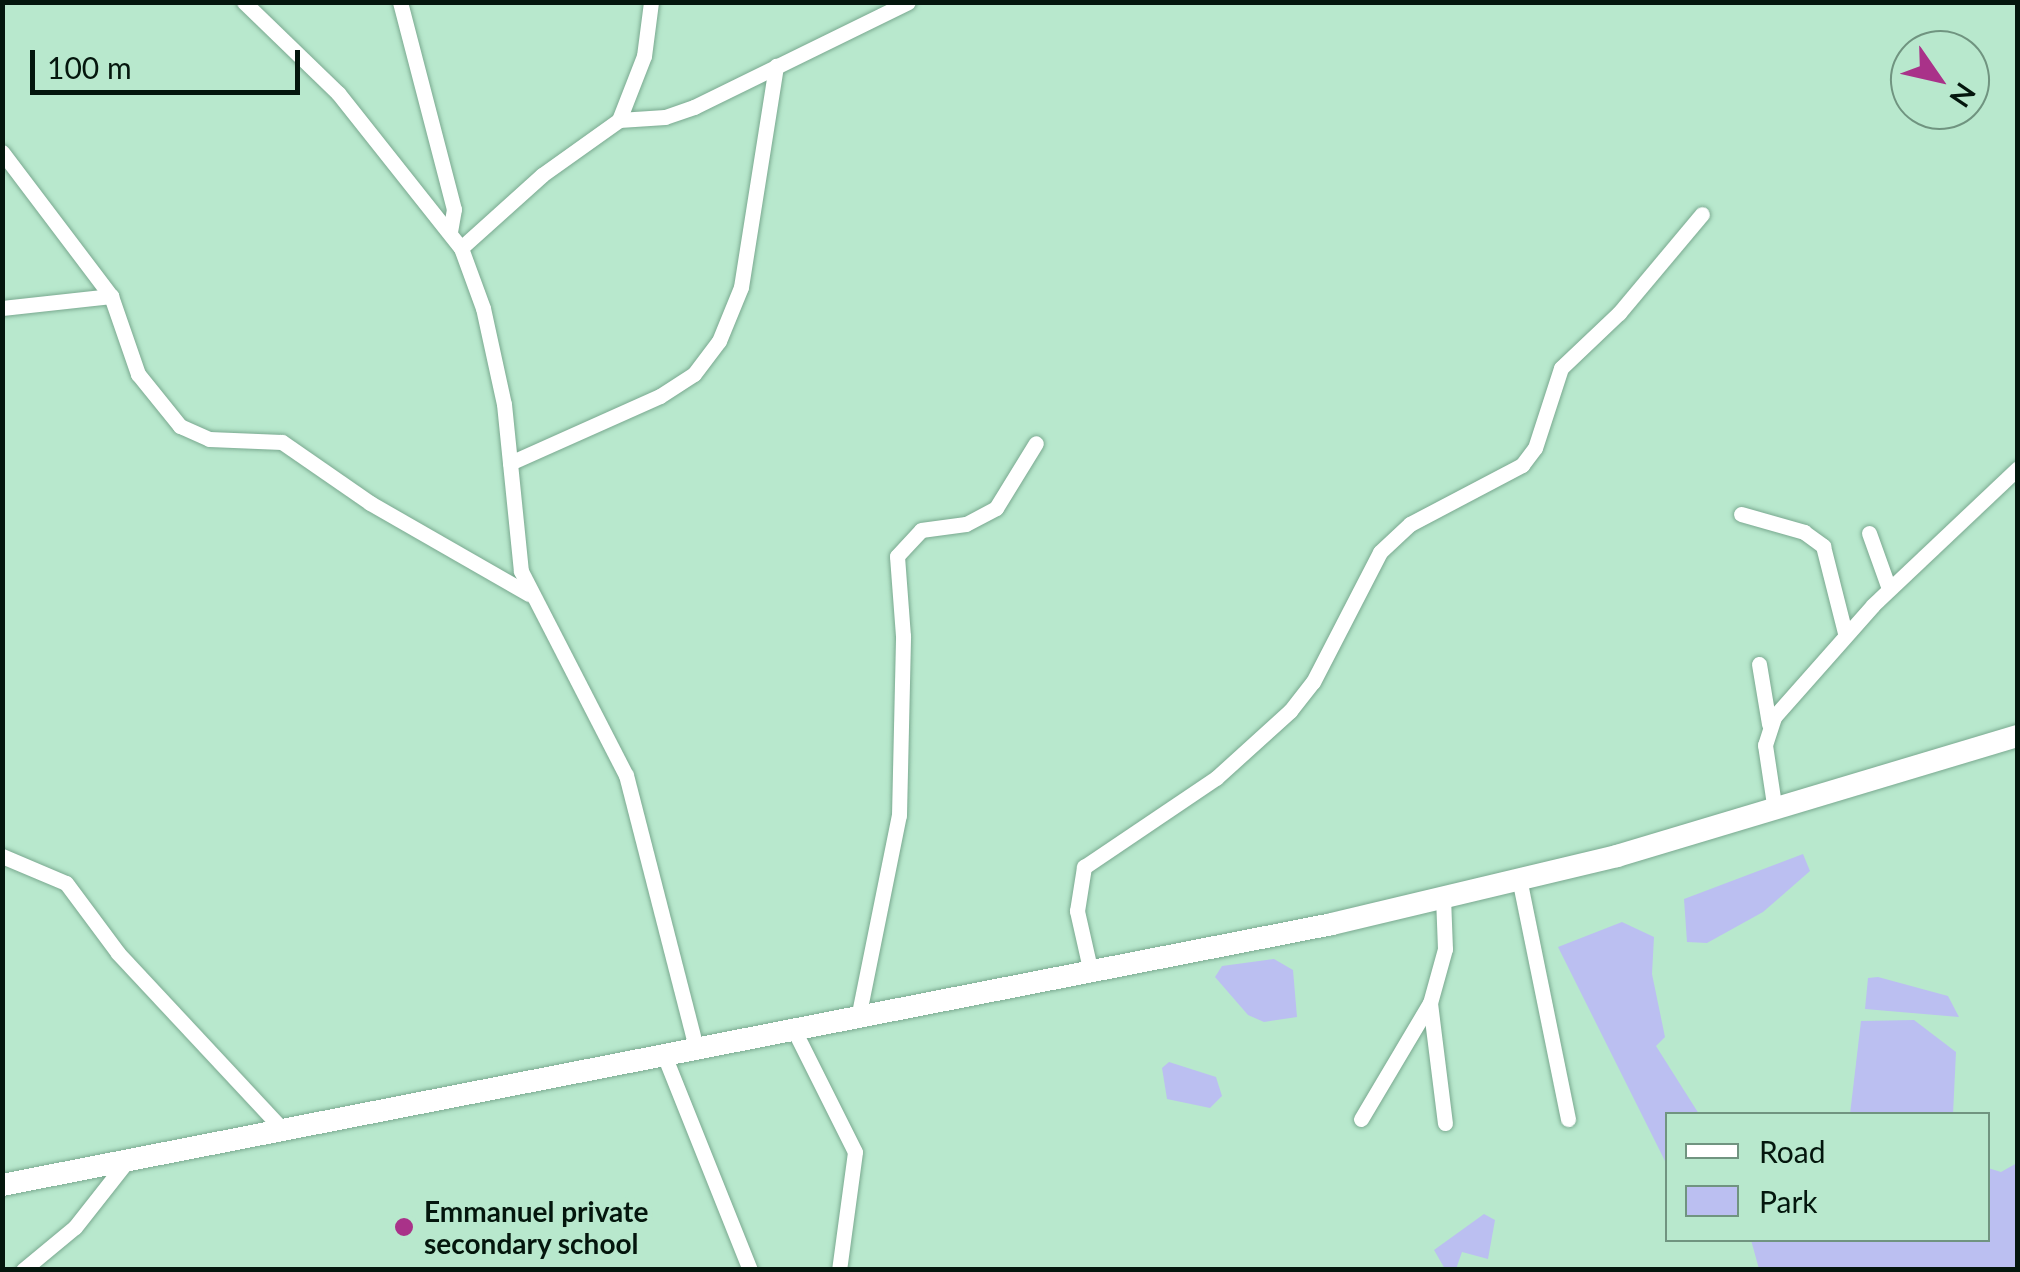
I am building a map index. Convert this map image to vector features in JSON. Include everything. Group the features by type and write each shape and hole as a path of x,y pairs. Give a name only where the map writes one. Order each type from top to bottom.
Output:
{"main road":[{"path":"2,1185 1092,973 1443,898 1775,811 2018,736"}],"street":[{"path":"244,2 338,92 462,248 495,356 510,462 516,549 528,594 575,670 626,775 696,1048"},
{"path":"400,2 454,209 450,232"},
{"path":"619,120 644,56 651,2"},
{"path":"462,248 542,176 619,120 676,114 908,2"},
{"path":"510,462 623,416 704,363 741,287 776,66"},
{"path":"2,152 111,296 138,374 180,426 209,439 282,442 370,503 528,594"},
{"path":"1092,973 1078,912 1084,868 1216,778 1290,710 1314,682 1380,552 1410,524 1522,466 1535,448 1562,368 1619,313 1702,214"},
{"path":"2,308 111,296"},
{"path":"858,1018 899,815 903,636 897,556 921,530 966,524 996,508 1036,443"},
{"path":"1769,724 1845,633 2018,468"},
{"path":"1742,514 1804,532 1823,546 1845,633"},
{"path":"1869,533 1890,589"},
{"path":"1759,664 1769,724 1765,745 1775,811"},
{"path":"2,856 66,883 118,953 282,1129"},
{"path":"1518,878 1568,1119"},
{"path":"1361,1119 1430,1002 1445,949 1443,898"},
{"path":"1430,1002 1445,1123"},
{"path":"794,1030 856,1152 839,1270"},
{"path":"664,1055 750,1270"},
{"path":"22,1270 74,1227 127,1160"}],"green space":[{"path":"1803,854 1810,871 1763,912 1707,943 1687,942 1684,899"},
{"path":"1622,922 1654,937 1652,974 1665,1037 1656,1046 1698,1112 1665,1112 1665,1161 1558,947"},
{"path":"1274,959 1293,970 1297,1017 1264,1022 1248,1015 1215,977 1222,966"},
{"path":"1878,977 1948,996 1959,1017 1865,1009 1868,978"},
{"path":"1914,1020 1956,1052 1953,1112 1850,1112 1861,1021"},
{"path":"1169,1062 1216,1077 1222,1096 1210,1108 1167,1099 1162,1068"},
{"path":"2017,1163 2017,1269 1759,1269 1752,1242 1990,1242 1990,1169 2001,1172"},
{"path":"1484,1214 1495,1220 1488,1259 1462,1252 1456,1269 1445,1269 1434,1250"}],"place":[{"name":"Emmanuel private secondary school","path":"404,1227"}]}
